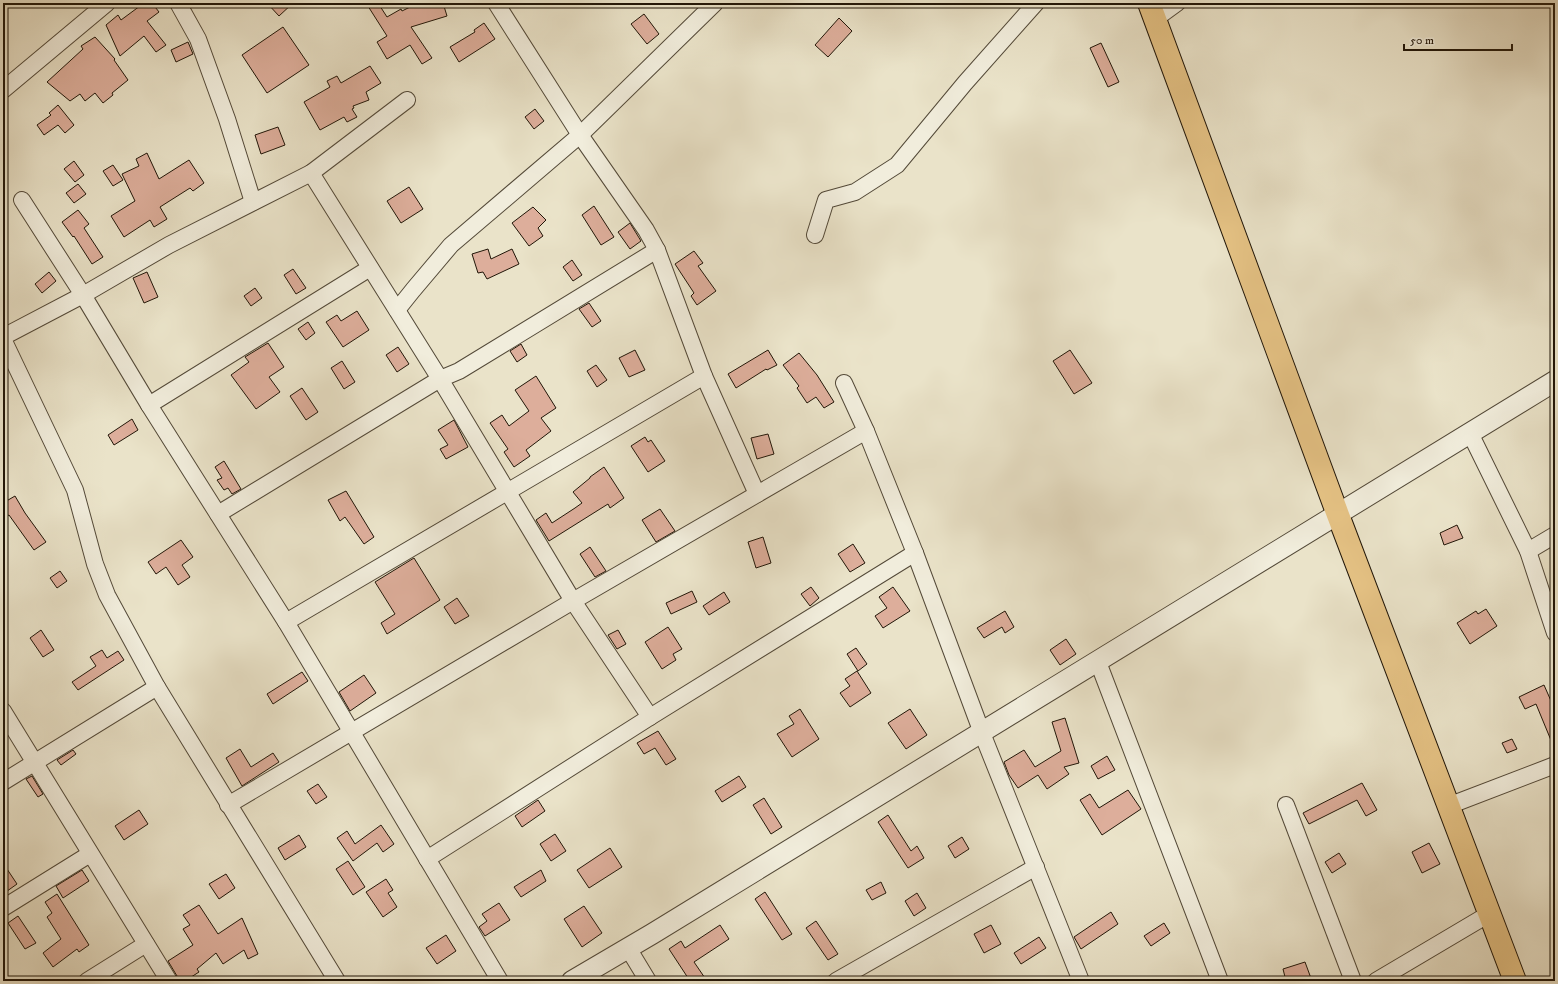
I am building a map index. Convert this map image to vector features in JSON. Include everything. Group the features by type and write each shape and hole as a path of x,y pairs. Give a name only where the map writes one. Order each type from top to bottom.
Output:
{"main road":[{"path":"1152,11 1338,515 1515,981"}],"street":[{"path":"3,90 107,3"},
{"path":"178,3 198,39 227,119 253,202"},
{"path":"496,3 580,135 646,230 657,250 704,376 757,494"},
{"path":"397,310 451,245 580,135 715,3"},
{"path":"815,235 826,200 855,192 897,166 965,83 1036,3"},
{"path":"1152,11 1177,3"},
{"path":"337,981 157,687 107,595 95,564 75,490 3,338 83,295 169,245 311,172 407,100"},
{"path":"311,172 440,379 573,601 650,717"},
{"path":"22,200 83,295 148,405 286,622 350,732 500,981"},
{"path":"218,514 440,379 459,371 657,250"},
{"path":"148,405 370,268"},
{"path":"286,622 704,376"},
{"path":"572,981 982,733 1555,381"},
{"path":"844,383 866,431 915,553 982,733 1080,981"},
{"path":"228,805 573,601 866,431"},
{"path":"1470,433 1528,551 1555,633"},
{"path":"1528,551 1555,535"},
{"path":"427,859 650,717 915,553"},
{"path":"1098,662 1220,981"},
{"path":"3,782 157,687"},
{"path":"3,711 169,981"},
{"path":"1448,806 1555,765"},
{"path":"1286,805 1353,981"},
{"path":"3,908 90,854"},
{"path":"836,981 1036,867"},
{"path":"1376,981 1489,914"},
{"path":"87,981 146,944"},
{"path":"628,948 648,981"}],"building":[{"path":"144,3 152,3 159,12 147,21 166,45 156,52 144,36 120,56 106,25 118,15 121,20"},
{"path":"267,3 293,3 279,16"},
{"path":"366,3 378,3 387,17 401,9 402,11 416,4 418,7 429,3 443,3 447,16 411,27 432,58 422,64 410,45 387,59 377,42 387,36"},
{"path":"644,14 659,34 647,44 631,24"},
{"path":"839,18 852,31 828,57 815,45"},
{"path":"484,23 495,39 459,62 450,47 475,32 474,30"},
{"path":"283,27 309,65 267,93 242,55"},
{"path":"95,37 115,59 114,60 128,80 112,93 113,95 103,103 95,93 85,101 80,94 70,101 47,82 83,49 81,46"},
{"path":"188,42 193,54 176,62 171,50"},
{"path":"1101,43 1119,82 1108,87 1090,48"},
{"path":"370,66 381,83 366,92 369,100 353,106 354,108 352,109 357,117 347,122 344,117 320,130 304,102 330,87 327,81 337,76 341,83"},
{"path":"58,105 74,125 65,133 58,125 44,135 37,125 51,115 49,113"},
{"path":"535,109 544,121 534,129 525,117"},
{"path":"278,127 285,145 261,154 255,135"},
{"path":"147,153 159,179 189,160 204,183 193,191 190,188 160,207 167,219 154,227 150,220 124,237 111,216 135,201 122,174 139,166 136,159"},
{"path":"74,161 84,175 75,182 64,169"},
{"path":"113,165 123,180 113,186 103,171"},
{"path":"78,184 86,194 74,203 66,193"},
{"path":"409,187 423,209 401,223 387,201"},
{"path":"594,206 614,237 601,245 582,215"},
{"path":"533,207 546,220 538,228 543,236 529,246 512,223"},
{"path":"78,210 89,224 84,228 103,257 92,264 74,236 73,237 62,222"},
{"path":"630,223 641,241 630,249 618,232"},
{"path":"488,249 491,259 512,249 519,264 487,279 483,272 478,273 472,254"},
{"path":"694,251 703,263 698,266 716,291 697,305 691,296 694,293 675,264"},
{"path":"572,260 582,275 573,281 563,267"},
{"path":"293,269 306,288 296,294 284,275"},
{"path":"49,272 56,281 42,293 35,284"},
{"path":"147,272 158,297 144,303 133,278"},
{"path":"255,288 262,298 251,306 244,296"},
{"path":"589,303 601,321 592,327 579,309"},
{"path":"357,311 369,330 343,347 326,322 337,315 341,321"},
{"path":"308,322 315,333 306,340 298,329"},
{"path":"268,343 284,367 269,377 280,392 256,409 231,375 249,362 245,357"},
{"path":"521,344 527,355 517,362 510,351"},
{"path":"398,347 409,364 397,372 386,355"},
{"path":"635,350 645,370 629,377 619,358"},
{"path":"768,350 777,365 767,370 766,369 736,388 728,374"},
{"path":"1070,350 1092,383 1074,394 1053,361"},
{"path":"799,353 817,375 834,402 824,408 816,397 807,403 797,388 799,386 783,365"},
{"path":"342,361 355,382 344,389 331,368"},
{"path":"596,365 607,380 597,387 587,371"},
{"path":"536,376 556,408 541,418 551,431 526,450 530,456 514,467 504,452 508,449 490,423 502,415 509,426 529,411 515,390"},
{"path":"302,388 318,412 306,420 290,396"},
{"path":"132,419 138,430 114,445 108,435"},
{"path":"454,420 468,447 446,459 440,449 448,445 438,430"},
{"path":"768,434 774,454 757,459 751,438"},
{"path":"645,437 648,442 651,440 665,461 648,472 631,446"},
{"path":"224,461 241,489 232,494 228,488 224,490 217,480 222,478 215,467"},
{"path":"604,467 624,498 610,508 608,504 549,541 536,520 546,513 552,523 582,503 573,492"},
{"path":"346,491 374,537 364,544 345,517 340,521 328,500"},
{"path":"15,496 25,513 46,542 34,550 9,515 3,518 3,503"},
{"path":"660,509 675,531 656,542 642,520"},
{"path":"1457,525 1463,538 1444,545 1440,533"},
{"path":"763,537 771,563 756,568 748,542"},
{"path":"181,540 193,557 182,565 190,577 178,585 166,567 156,574 148,562"},
{"path":"853,544 865,563 850,572 838,554"},
{"path":"590,547 606,571 595,577 580,554"},
{"path":"414,558 440,600 387,634 381,623 395,614 375,582"},
{"path":"60,571 67,581 57,588 50,578"},
{"path":"811,587 819,598 810,606 801,594"},
{"path":"893,587 910,611 883,628 875,616 887,608 879,597"},
{"path":"692,591 697,602 671,614 666,603"},
{"path":"724,592 730,602 709,615 703,606"},
{"path":"457,598 469,616 455,624 444,607"},
{"path":"1486,609 1497,626 1470,644 1457,623 1476,611 1478,614"},
{"path":"1005,611 1014,627 1005,633 1002,627 984,638 977,628"},
{"path":"668,627 682,649 673,654 676,660 662,669 645,642"},
{"path":"41,630 54,650 43,657 30,638"},
{"path":"618,630 626,644 617,649 608,635"},
{"path":"1066,639 1076,654 1060,665 1050,650"},
{"path":"856,648 867,664 858,671 847,654"},
{"path":"102,650 107,658 118,651 124,660 78,690 72,682 96,666 90,657"},
{"path":"857,671 871,693 850,707 840,693 850,686 845,679"},
{"path":"302,672 308,681 273,704 267,694"},
{"path":"364,675 376,693 350,711 339,692"},
{"path":"1544,685 1555,710 1555,750 1536,704 1525,709 1519,697"},
{"path":"800,709 819,739 792,757 777,734 794,724 789,716"},
{"path":"910,709 927,735 906,749 888,723"},
{"path":"1065,718 1079,763 1064,767 1069,774 1047,789 1038,775 1018,788 1009,775 1004,762 1024,750 1035,767 1061,751 1052,722"},
{"path":"658,731 676,759 666,765 655,748 644,754 637,743"},
{"path":"1512,739 1517,749 1507,753 1502,743"},
{"path":"240,749 251,767 273,753 279,762 242,786 226,758"},
{"path":"73,750 76,754 61,765 57,760"},
{"path":"1107,756 1115,770 1098,779 1091,766"},
{"path":"32,776 43,794 38,797 26,779"},
{"path":"739,776 746,787 722,802 715,791"},
{"path":"1362,783 1377,810 1366,816 1357,800 1309,824 1303,813"},
{"path":"318,784 327,797 316,804 307,791"},
{"path":"1128,790 1141,809 1102,835 1080,800 1090,794 1099,808"},
{"path":"764,798 782,827 771,834 753,805"},
{"path":"538,800 545,811 522,827 515,816"},
{"path":"139,810 148,824 124,840 115,826"},
{"path":"888,815 911,851 917,846 924,858 908,868 878,822"},
{"path":"381,825 394,844 383,852 377,843 353,861 337,838 347,831 355,844"},
{"path":"555,834 566,851 551,861 540,844"},
{"path":"299,835 306,847 285,860 278,848"},
{"path":"962,837 969,849 955,858 948,846"},
{"path":"1429,843 1440,864 1422,873 1412,852"},
{"path":"610,848 622,867 589,888 577,870"},
{"path":"1339,853 1346,864 1332,873 1325,862"},
{"path":"348,861 365,887 353,895 336,869"},
{"path":"3,863 17,884 3,894"},
{"path":"82,870 89,881 63,898 56,886"},
{"path":"541,870 546,881 521,897 514,887"},
{"path":"226,874 235,888 219,899 209,884"},
{"path":"386,879 393,890 388,893 397,907 383,917 366,892"},
{"path":"881,882 886,893 872,900 866,890"},
{"path":"765,892 792,934 782,940 755,899"},
{"path":"917,893 926,908 914,916 905,901"},
{"path":"57,894 89,945 79,952 77,949 53,967 43,953 61,939 47,917 52,913 45,902"},
{"path":"499,903 510,920 485,936 479,927 487,921 482,914"},
{"path":"199,905 218,934 242,918 258,954 248,959 244,950 223,964 216,953 197,969 199,972 185,981 178,981 177,976 168,961 193,945 183,929 190,925 183,915"},
{"path":"584,906 602,933 582,947 564,919"},
{"path":"1111,912 1118,924 1081,949 1074,937"},
{"path":"18,916 36,943 25,949 8,923"},
{"path":"816,921 838,954 828,960 806,928"},
{"path":"1164,923 1170,933 1151,946 1144,936"},
{"path":"720,925 729,939 694,962 707,981 690,981 669,949 681,941 685,948"},
{"path":"991,925 1001,944 984,953 974,934"},
{"path":"446,935 456,951 437,964 426,948"},
{"path":"1039,937 1046,948 1021,964 1014,953"},
{"path":"1305,962 1312,981 1286,981 1283,969"}]}
